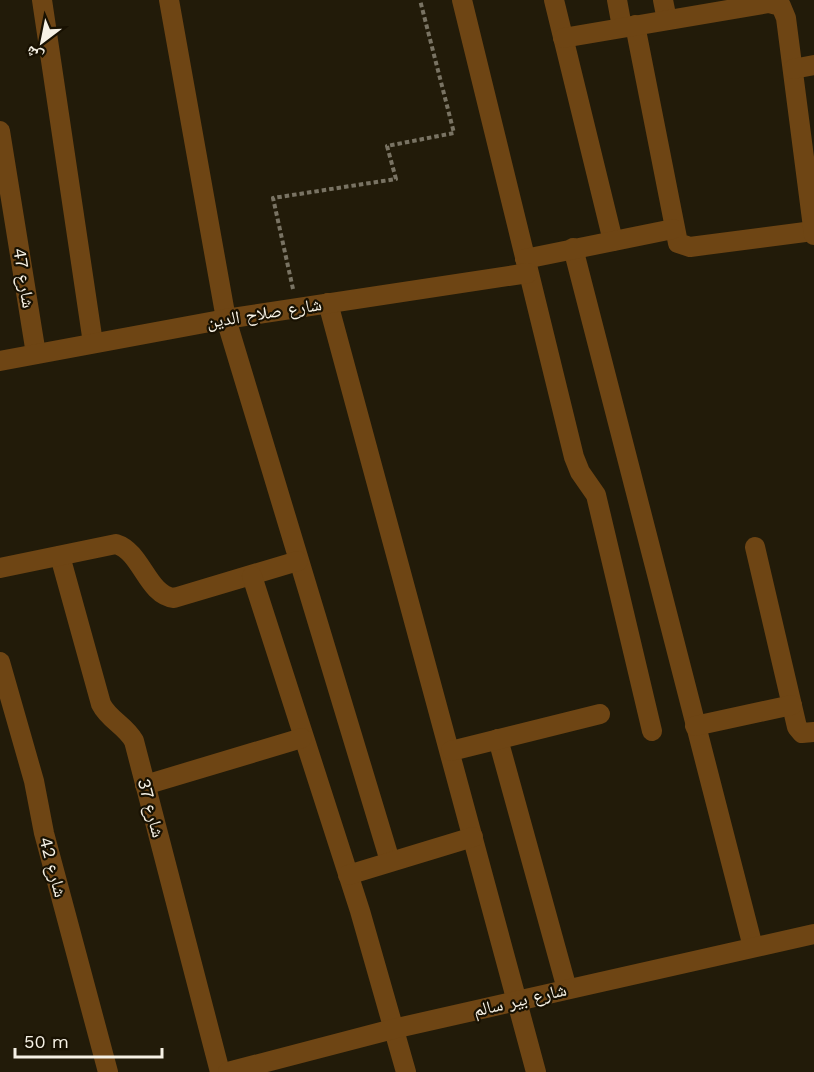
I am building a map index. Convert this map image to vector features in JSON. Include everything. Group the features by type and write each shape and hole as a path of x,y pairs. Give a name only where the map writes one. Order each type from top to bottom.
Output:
{"street":[{"path":"42,0 93,343"},
{"path":"169,0 226,319 390,861"},
{"path":"462,0 576,465 596,495 652,731"},
{"path":"554,0 614,241"},
{"path":"563,38 628,26 776,3 784,11 786,18 814,233 690,247 678,243 628,26 617,0"},
{"path":"663,0 667,20"},
{"path":"794,69 814,65"},
{"name":"شارع 47","path":"0,131 36,354"},
{"name":"شارع صلاح الدين","path":"0,361 527,266 573,248 673,229"},
{"path":"573,248 753,946"},
{"path":"328,303 536,1072"},
{"path":"0,568 102,545 123,546 163,594 174,598 298,561"},
{"path":"755,547 798,731 807,734 814,732"},
{"name":"شارع 37","path":"60,556 101,704 108,717 126,730 134,741 220,1072"},
{"path":"252,576 302,738 348,875 406,1072"},
{"name":"شارع 42","path":"0,662 34,781 44,833 108,1072"},
{"path":"695,726 792,705"},
{"path":"451,751 600,714"},
{"path":"145,785 302,738"},
{"path":"498,739 567,989"},
{"path":"348,875 473,837"},
{"name":"شارع بير سالم","path":"228,1072 393,1029 814,934"}],"path":[{"path":"296,308 273,198 396,180 387,146 453,132 420,0"}]}
